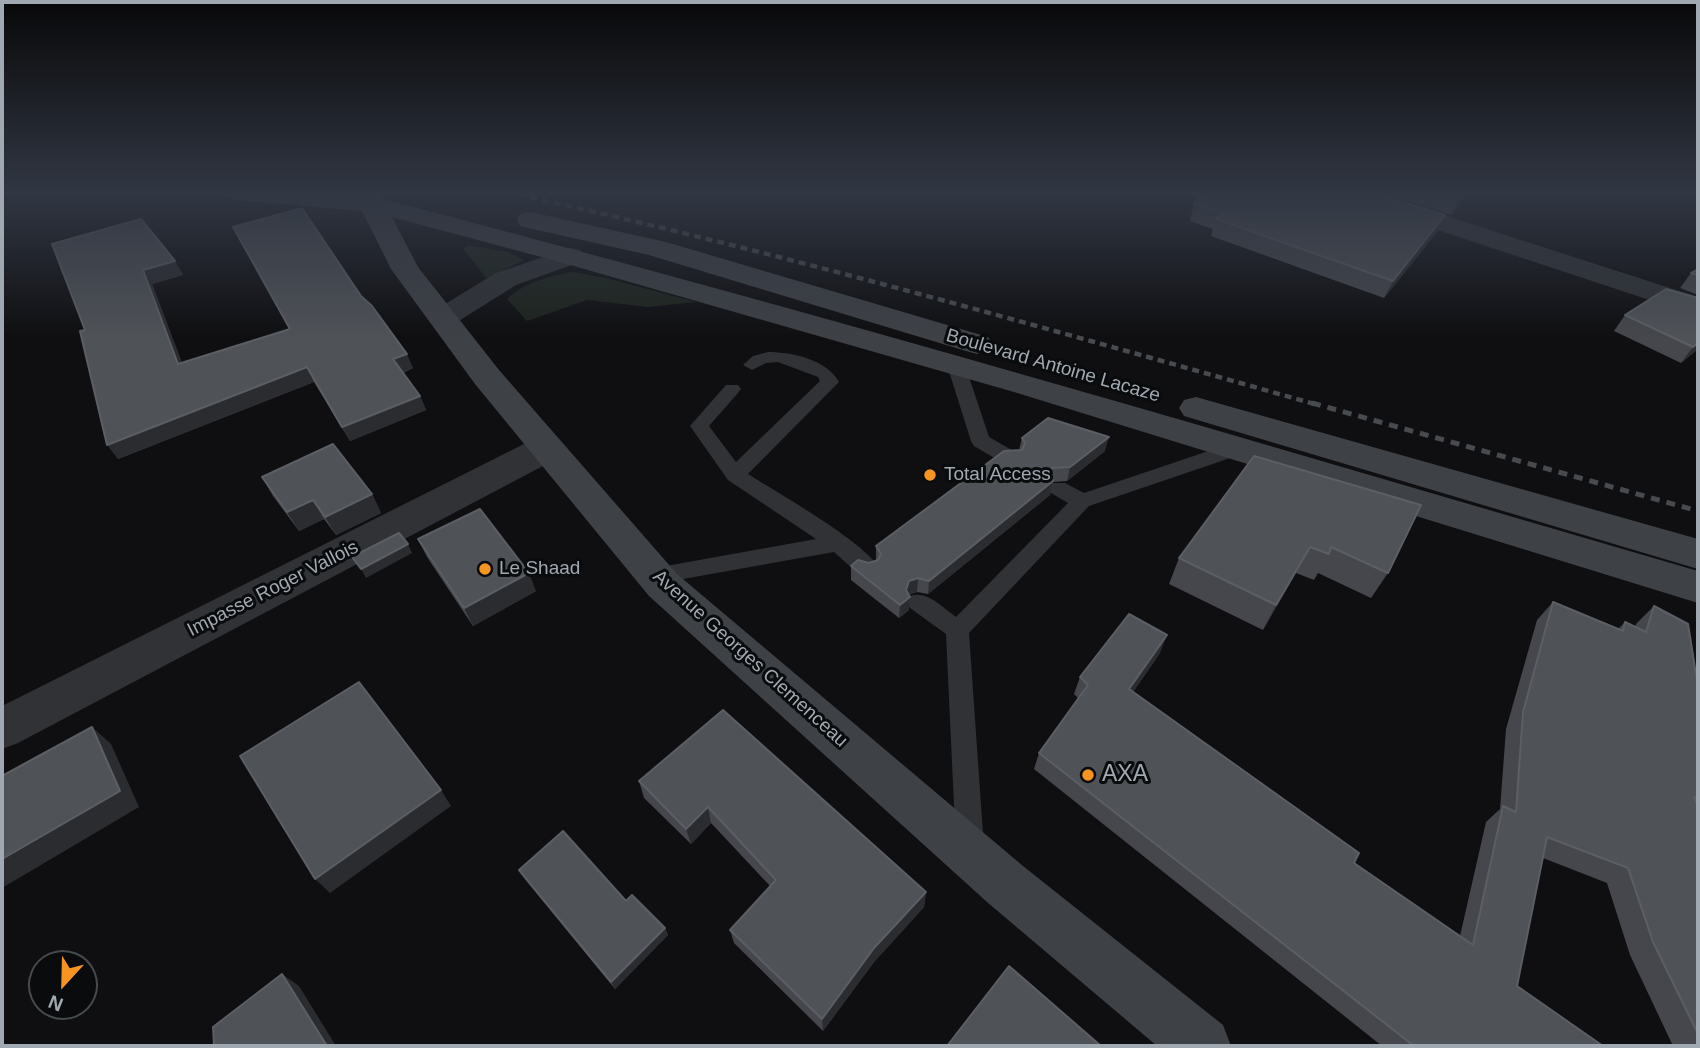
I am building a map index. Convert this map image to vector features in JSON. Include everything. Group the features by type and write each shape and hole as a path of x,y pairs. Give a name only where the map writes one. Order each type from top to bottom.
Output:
{"main road":[{"name":"Avenue Georges Clemenceau","path":"390,241 405,269 486,377 655,576 970,853 1202,1046"},
{"name":"Boulevard Antoine Lacaze","path":"517,241 956,365 1698,587"},
{"name":"Boulevard Antoine Lacaze","path":"624,241 1698,554"}],"street":[{"path":"1496,241 1698,307"},
{"path":"443,318 506,279 570,256"},
{"name":"Impasse Roger Vallois","path":"2,729 545,449"}],"lane":[{"path":"735,475 830,382 825,373 774,356 760,358 752,365"},
{"path":"956,365 981,441 1010,458"},
{"path":"732,389 699,426 735,475 838,543 867,567"},
{"path":"970,853 957,630 1082,501 1238,449"},
{"path":"1058,488 1082,501"},
{"path":"655,576 838,543"},
{"path":"918,602 957,630"}],"shaded area":[{"path":"468,245 507,252 524,260 487,279 463,248"},
{"path":"573,272 696,302 648,307 587,300 527,321 507,299 538,281"}],"building":[{"path":"63,241 159,241 175,261 143,270 178,364 290,329 241,241 324,241 361,296 372,306 407,354 393,359 420,396 342,427 307,367 107,445 80,331 85,330 52,244"},
{"path":"1279,241 1425,241 1393,281"},
{"path":"1666,289 1698,298 1698,343 1693,347 1625,315"},
{"path":"1048,418 1109,437 1070,467 1052,468 1049,475 1053,481 929,581 918,578 909,581 906,590 910,597 900,605 851,566 858,560 869,563 878,560 881,554 876,546 1004,451 1022,450 1025,443 1022,438"},
{"path":"333,444 372,494 325,517 313,500 287,512 262,477"},
{"path":"1254,456 1421,505 1388,573 1331,547 1329,554 1310,547 1276,605 1179,558"},
{"path":"480,509 529,573 464,608 418,539"},
{"path":"399,533 408,544 361,569 352,557"},
{"path":"1553,602 1623,631 1625,622 1646,632 1654,606 1688,624 1698,687 1698,798 1694,797 1698,807 1698,1034 1653,942 1628,868 1547,837 1517,986 1603,1046 1414,1046 1039,753 1088,685 1080,677 1129,614 1167,635 1129,689 1359,853 1354,863 1473,945 1503,806 1516,812 1523,712"},
{"path":"359,682 441,790 315,879 240,756"},
{"path":"723,710 926,892 874,948 822,1019 730,930 776,880 708,807 686,829 639,781"},
{"path":"92,727 120,791 2,859 2,776"},
{"path":"563,831 626,901 632,895 665,928 611,982 519,870"},
{"path":"1009,966 1101,1046 947,1046"},
{"path":"282,974 327,1046 214,1046 213,1027"}],"railway":[{"path":"715,241 1015,320 1318,405"},
{"path":"1312,403 1698,511"}],"place":[{"name":"Total Access","path":"930,475"},
{"name":"Le Shaad","path":"485,569"},
{"name":"AXA","path":"1088,775"}]}
